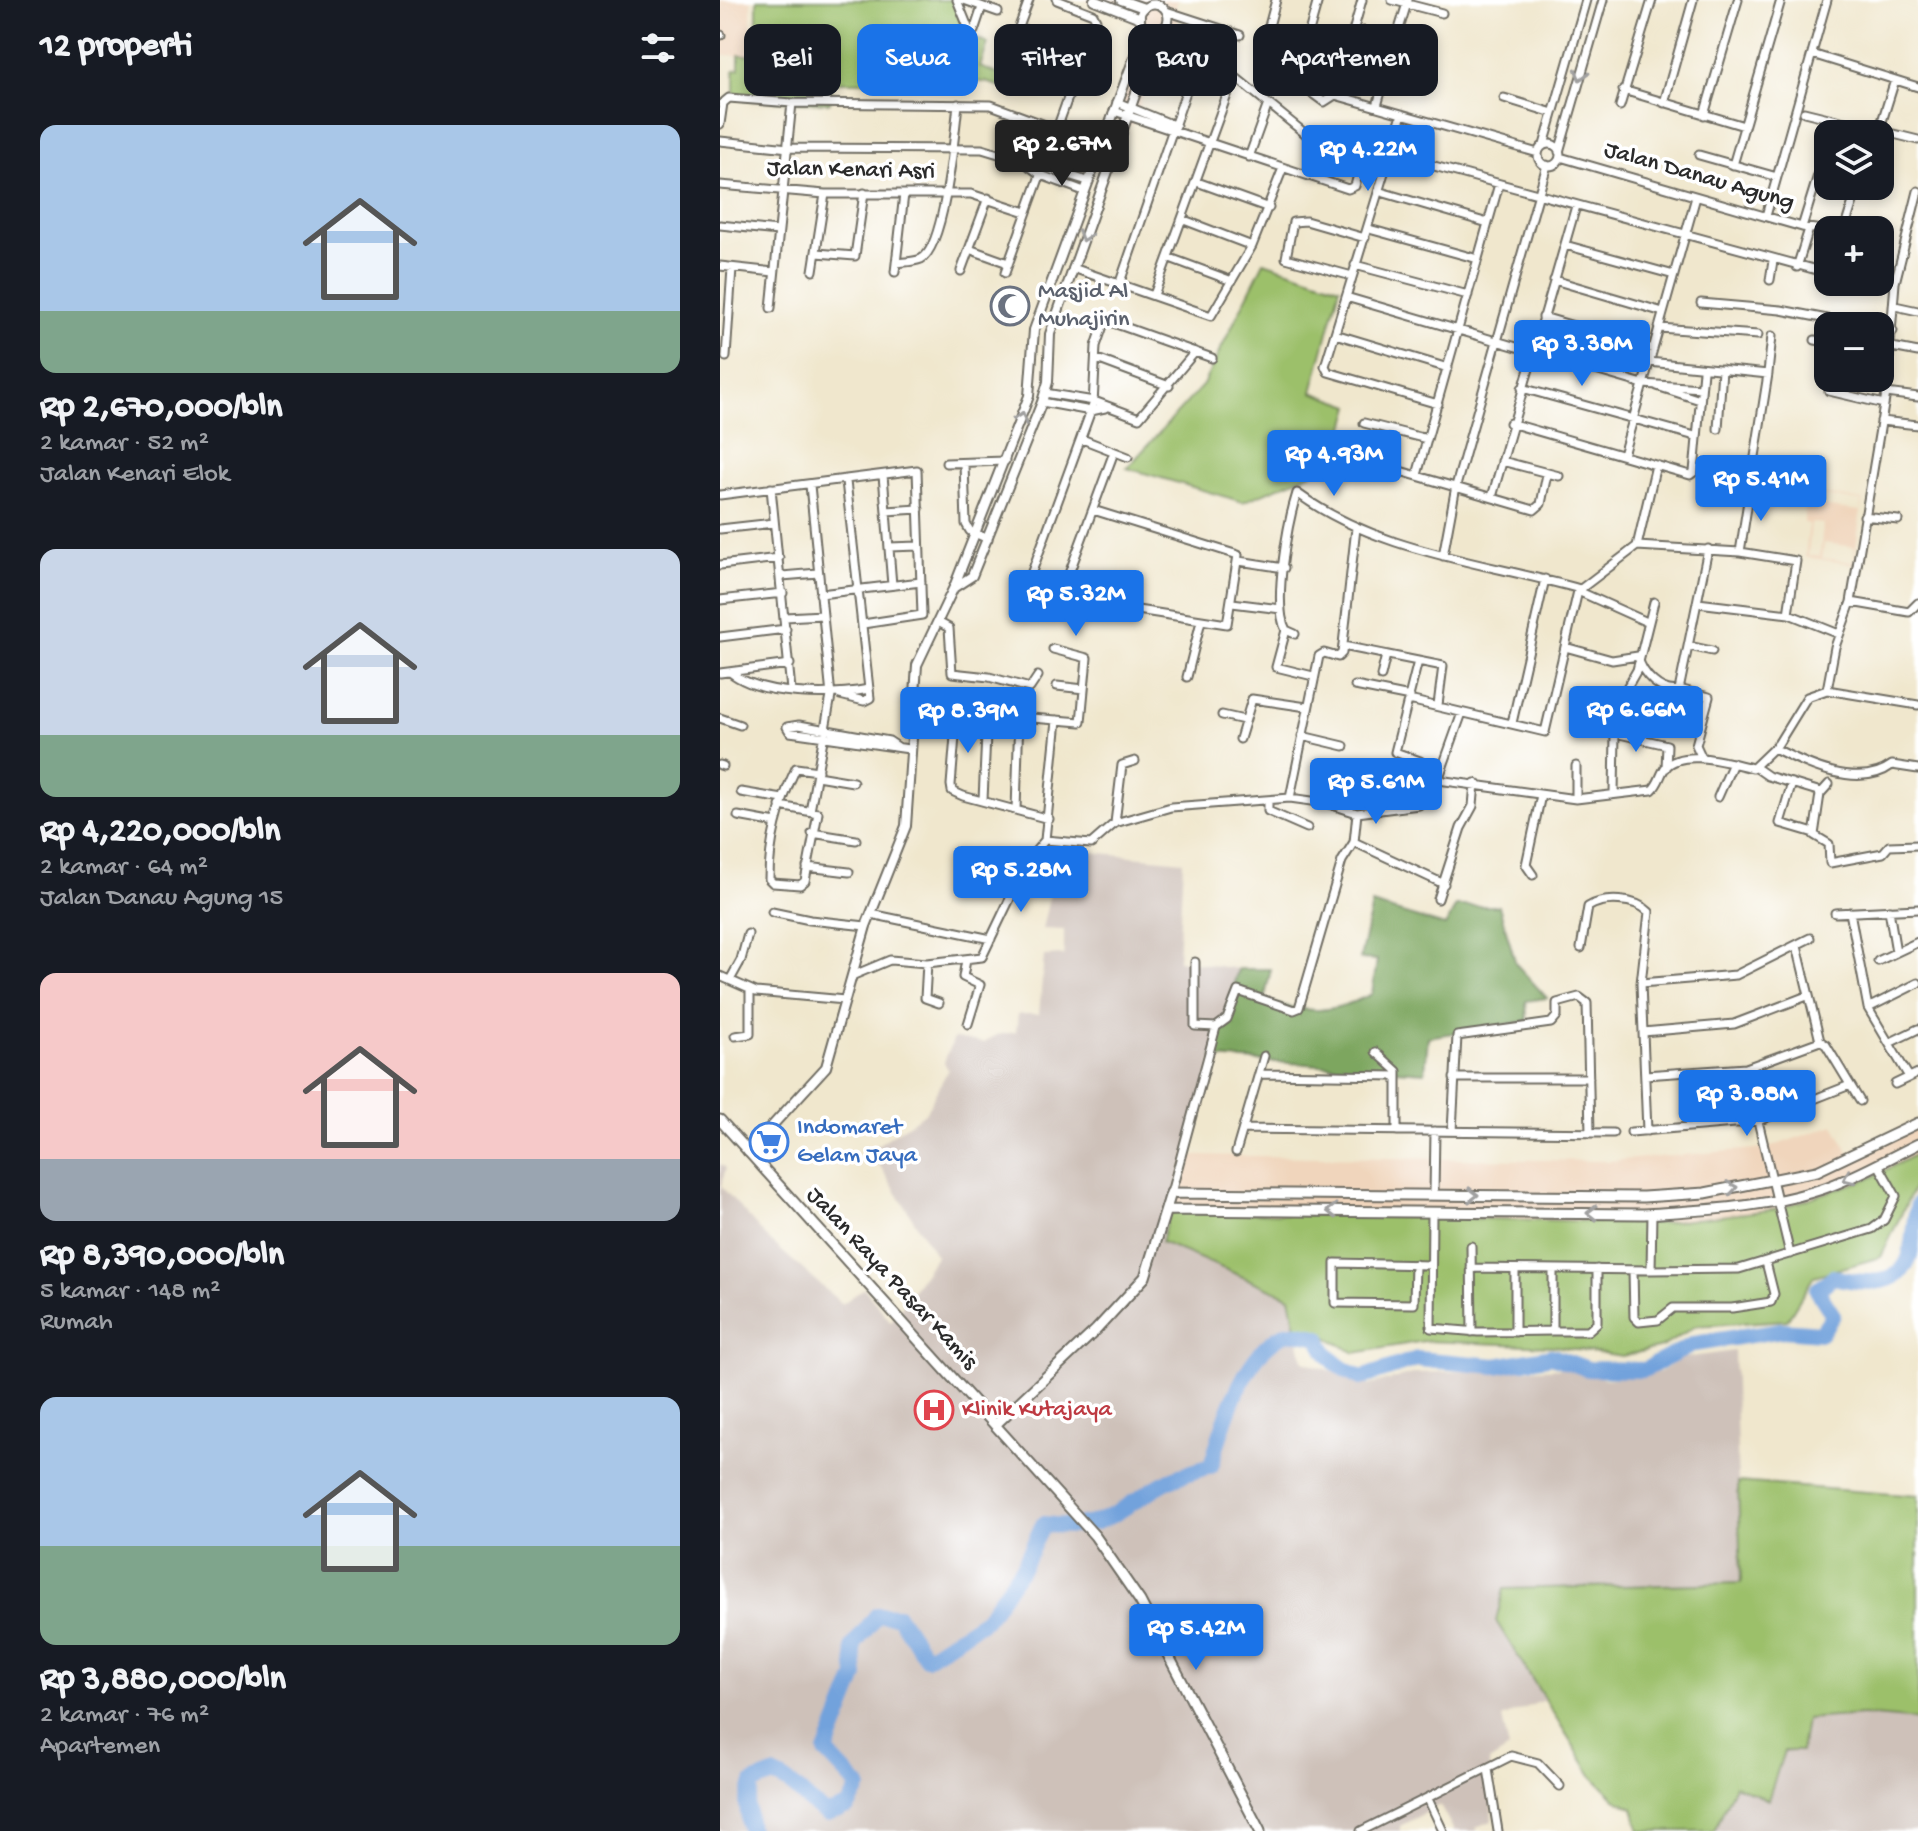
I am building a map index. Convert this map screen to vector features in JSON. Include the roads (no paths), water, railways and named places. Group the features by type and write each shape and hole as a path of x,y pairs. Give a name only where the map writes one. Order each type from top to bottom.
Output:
{"main road":[{"name":"Jalan Raya Pasar Kamis","path":"720,1120 1095,1536 1140,1601 1260,1831"},
{"path":"1166,1210 1652,1213 1776,1190 1918,1123"},
{"path":"995,1425 1108,1318 1145,1277 1171,1193 1643,1197 1823,1189 1918,1144"},
{"path":"1416,1212 1417,1195"}],"street":[{"path":"957,0 970,32 974,31 982,7"},
{"path":"964,0 998,12"},
{"path":"1020,24 1029,0"},
{"path":"1057,0 1095,16 1093,24"},
{"path":"1094,0 1140,18 1143,24"},
{"path":"1121,0 1144,8"},
{"path":"1270,24 1276,0"},
{"path":"1311,24 1318,0"},
{"path":"1355,24 1362,0"},
{"path":"1392,0 1442,13"},
{"path":"1538,153 1544,145 1586,0"},
{"path":"1538,153 1541,162 1547,165 1555,164 1560,154 1603,0"},
{"path":"1620,106 1652,0"},
{"path":"1664,103 1693,0"},
{"path":"1704,115 1738,0"},
{"path":"1733,165 1781,0"},
{"path":"1766,216 1827,0"},
{"path":"1140,18 1144,8 1155,2 1240,35"},
{"path":"1401,24 1408,2"},
{"path":"1812,54 1918,87"},
{"path":"748,1152 823,1073 866,926 906,826 917,665 954,587 1032,389 1034,330 1128,73"},
{"path":"1115,107 1249,157 1348,189 1355,186 1363,154 1360,150 1307,135 1237,78"},
{"path":"1882,120 1895,80"},
{"path":"1623,90 1744,126"},
{"path":"1005,273 1067,96"},
{"path":"954,587 972,576 1044,398 1050,334 1135,96"},
{"path":"1119,285 1186,96"},
{"path":"1154,295 1227,96"},
{"path":"1313,96 1321,102 1333,96"},
{"path":"1339,96 1538,153"},
{"path":"1377,106 1380,96"},
{"path":"720,124 723,103 729,98 792,103 991,105 1056,129"},
{"path":"1504,98 1553,113"},
{"path":"771,308 792,103"},
{"path":"904,194 896,268 921,259 929,250 947,193 958,104"},
{"path":"1249,157 1268,104"},
{"path":"1804,112 1836,120"},
{"path":"1402,114 1381,192 1324,363 1328,372 1438,404"},
{"path":"1894,134 1918,140"},
{"path":"720,141 789,148 982,149 1029,166 1041,175 1100,191"},
{"path":"1544,145 1554,145 1560,154"},
{"path":"1390,154 1814,270"},
{"name":"Jalan Danau Agung","path":"1560,154 1696,197 1814,229"},
{"path":"1699,155 1777,177"},
{"path":"1443,556 1456,486 1547,165"},
{"path":"1029,166 1045,166 1086,186"},
{"path":"1073,268 1211,316 1252,246 1283,168"},
{"path":"1197,182 1269,208"},
{"path":"1417,475 1499,184"},
{"name":"Jalan Kenari Asri","path":"720,185 825,194 947,193 988,198 1026,212"},
{"path":"1381,192 1488,223"},
{"path":"817,253 855,256 864,193"},
{"path":"813,271 825,194"},
{"path":"1894,318 1895,283 1917,196"},
{"path":"1623,455 1696,197"},
{"path":"1797,267 1814,197"},
{"path":"961,271 988,198"},
{"path":"1492,497 1510,423 1576,206"},
{"path":"1184,220 1252,246"},
{"path":"1352,276 1286,258 1293,222 1306,221 1365,238"},
{"path":"720,225 778,231"},
{"path":"1369,229 1478,259"},
{"path":"1565,245 1674,275"},
{"path":"969,249 1008,263"},
{"path":"1170,258 1232,281"},
{"path":"1770,280 1773,261"},
{"path":"1355,265 1468,295"},
{"path":"720,266 774,272"},
{"path":"726,357 732,268"},
{"path":"1554,280 1663,312"},
{"path":"1346,297 1643,384 1701,388"},
{"path":"1701,303 1781,310 1814,316"},
{"path":"1895,306 1918,311"},
{"path":"1543,317 1653,349"},
{"path":"1026,588 1094,401 1097,340 1105,320 1212,358"},
{"path":"1659,328 1758,335"},
{"path":"1034,330 1050,334"},
{"path":"1335,334 1448,368"},
{"path":"1740,552 1772,336"},
{"path":"1044,398 1094,401 1105,408 1139,418 1195,352"},
{"path":"1894,352 1918,352"},
{"path":"1097,359 1169,386"},
{"path":"1649,362 1768,373"},
{"path":"1718,429 1722,369"},
{"path":"1510,423 1692,474 1703,371"},
{"path":"1655,385 1700,400"},
{"path":"1522,388 1695,436"},
{"path":"1833,392 1884,404"},
{"path":"1827,690 1839,634 1851,602 1886,393 1918,397"},
{"path":"1044,398 1091,411 1105,408"},
{"path":"1881,421 1918,425"},
{"path":"1364,423 1427,439"},
{"path":"1082,439 1128,457"},
{"path":"1070,571 1114,452"},
{"path":"1352,457 1537,509 1547,474"},
{"path":"1502,461 1559,476"},
{"path":"946,463 1004,464 1015,471"},
{"path":"964,464 966,524 974,533 988,539"},
{"path":"1637,546 1656,465"},
{"path":"720,495 917,470 921,616 863,624"},
{"path":"883,475 892,585"},
{"path":"730,672 741,681 791,690 836,695 869,689 846,481"},
{"path":"810,485 820,594 836,695 824,733 810,811"},
{"path":"771,488 791,690"},
{"path":"1313,676 1276,667 1286,630 1281,609 1284,568 1297,493 1356,528 1443,556 1545,579 1579,590 1647,622"},
{"path":"886,511 919,509"},
{"path":"1093,510 1235,552 1239,561 1227,625 1131,609"},
{"path":"1864,516 1898,520"},
{"path":"981,517 995,521"},
{"path":"720,529 774,523"},
{"path":"1290,798 1320,654 1338,657 1343,646 1356,528"},
{"path":"889,547 919,546"},
{"path":"1355,686 1545,732 1579,590 1637,546 1740,552 1796,561 1788,614"},
{"path":"1679,689 1708,549"},
{"path":"720,565 779,558"},
{"path":"1239,561 1284,568"},
{"path":"782,576 818,573"},
{"path":"1512,723 1545,579"},
{"path":"820,594 921,582"},
{"path":"720,600 783,593"},
{"path":"1614,794 1615,733 1654,602"},
{"path":"1851,602 1909,612 1918,603"},
{"path":"1232,603 1281,609"},
{"path":"1698,603 1788,614 1839,634"},
{"path":"785,617 823,615"},
{"path":"1187,677 1201,621"},
{"path":"938,622 949,628 952,673 989,677 1030,688 1038,676"},
{"path":"720,637 786,629"},
{"path":"1286,630 1295,634"},
{"path":"1343,646 1444,668 1438,705"},
{"path":"1689,646 1712,651"},
{"path":"1565,647 1612,660 1638,656"},
{"path":"1049,819 954,792 951,785 956,714 1019,715 1081,722 1087,657 1053,649"},
{"path":"1381,676 1386,655"},
{"path":"1638,656 1641,669 1669,690 1679,689 1709,697 1696,745 1701,749 1702,758"},
{"path":"1418,661 1395,752 1420,761"},
{"path":"720,673 790,664"},
{"path":"1057,686 1084,689"},
{"path":"1755,767 1774,748 1807,697 1827,690 1918,705"},
{"path":"1240,739 1249,702 1254,699 1307,707"},
{"path":"983,800 987,713"},
{"path":"1045,840 1091,844 1115,823 1171,807 1290,798 1326,803 1357,813 1419,805 1438,780 1462,713"},
{"path":"1016,810 1019,715"},
{"path":"1222,715 1244,720"},
{"path":"720,718 740,725"},
{"path":"854,975 890,960 927,963 982,957 1032,854 1045,840 1057,720"},
{"path":"824,733 909,749"},
{"path":"1438,780 1576,799 1652,790 1666,768 1665,744 1615,733"},
{"path":"1302,736 1344,746"},
{"path":"1774,748 1839,774 1883,772 1892,765 1918,769"},
{"path":"1666,768 1717,757 1755,767 1768,776 1821,792"},
{"path":"1115,823 1122,766 1135,761"},
{"path":"1718,797 1733,763"},
{"path":"1576,766 1576,799"},
{"path":"741,792 782,803 810,811 818,815 800,885 770,882 776,823 782,803 796,768 853,782"},
{"path":"1438,899 1461,828 1473,806 1475,783"},
{"path":"1792,783 1780,823 1814,833 1829,844 1832,863 1883,853 1889,846 1918,845"},
{"path":"1814,833 1821,792 1829,784"},
{"path":"1533,875 1526,865 1541,795"},
{"path":"1268,801 1269,812 1307,828"},
{"path":"1195,962 1195,1026 1216,1027 1227,1019 1238,991 1294,1010 1299,1008 1342,861 1354,842 1357,813"},
{"path":"738,816 776,823"},
{"path":"812,833 856,840"},
{"path":"1354,842 1444,884"},
{"path":"995,862 995,876 1019,885"},
{"path":"807,867 849,872"},
{"path":"1581,948 1588,907 1597,902 1606,899 1644,906 1649,912 1641,983 1647,1131"},
{"path":"1835,913 1918,909"},
{"path":"1889,910 1896,952"},
{"path":"772,912 866,926"},
{"path":"1850,912 1868,1008 1909,1077"},
{"path":"871,914 991,939"},
{"path":"730,980 741,960 748,934"},
{"path":"1641,983 1736,975 1810,938"},
{"path":"1878,961 1918,942"},
{"path":"1797,946 1820,1041 1826,1045 1860,1101"},
{"path":"966,960 963,977 980,985 968,1024"},
{"path":"927,963 925,998 939,1003"},
{"path":"720,976 750,990 845,1000"},
{"path":"1868,1008 1918,983"},
{"path":"735,1036 750,1034 750,990"},
{"path":"1643,1032 1734,1024 1807,996"},
{"path":"1452,1131 1456,1039 1551,1023 1557,1016 1557,1003 1583,997 1587,1003 1590,1133"},
{"path":"1171,1193 1216,1027"},
{"path":"1889,1043 1918,1029"},
{"path":"1645,1075 1738,1070 1820,1041"},
{"path":"1376,1052 1397,1071 1397,1131"},
{"path":"1236,1152 1264,1056"},
{"path":"1738,1070 1740,1123"},
{"path":"1895,1084 1918,1073"},
{"path":"1259,1074 1397,1076"},
{"path":"1454,1078 1589,1078"},
{"path":"1631,1132 1758,1121 1850,1085"},
{"path":"1758,1121 1790,1254"},
{"path":"1243,1129 1613,1133"},
{"path":"1434,1194 1435,1131"},
{"path":"1471,1268 1734,1269 1766,1262 1825,1246 1880,1224 1896,1195 1878,1164"},
{"path":"1432,1212 1431,1328 1472,1332 1588,1331 1595,1327 1597,1269"},
{"path":"1651,1270 1652,1213"},
{"path":"1471,1246 1472,1332"},
{"path":"1633,1270 1634,1317 1639,1322 1660,1320 1673,1308 1732,1308 1771,1302 1774,1294 1766,1262"},
{"path":"1415,1264 1414,1304 1335,1303 1335,1263 1415,1264 1431,1265"},
{"path":"1515,1269 1515,1332"},
{"path":"1553,1269 1553,1331"},
{"path":"1361,1831 1511,1756 1538,1763 1560,1786"},
{"path":"1488,1769 1498,1831"},
{"path":"1428,1799 1443,1831"}],"waterway":[{"path":"750,1831 747,1804 753,1783 773,1775 790,1784 827,1814 848,1807 859,1787 826,1752 856,1676 853,1646 877,1615 898,1616 926,1658 986,1619 1024,1565 1043,1524 1065,1526 1096,1522 1169,1480 1211,1466 1227,1415 1243,1379 1264,1349 1282,1335 1298,1333 1319,1338 1335,1362 1361,1378 1417,1359 1496,1366 1552,1356 1588,1369 1644,1370 1694,1344 1782,1330 1821,1333 1833,1315 1817,1290 1833,1277 1867,1282 1898,1274 1910,1255 1918,1204"}],"place":[{"name":"Masjid Al Muhajirin","path":"1010,306"},
{"name":"Indomaret Gelam Jaya","path":"769,1142"},
{"name":"Klinik Kutajaya","path":"934,1410"}]}
